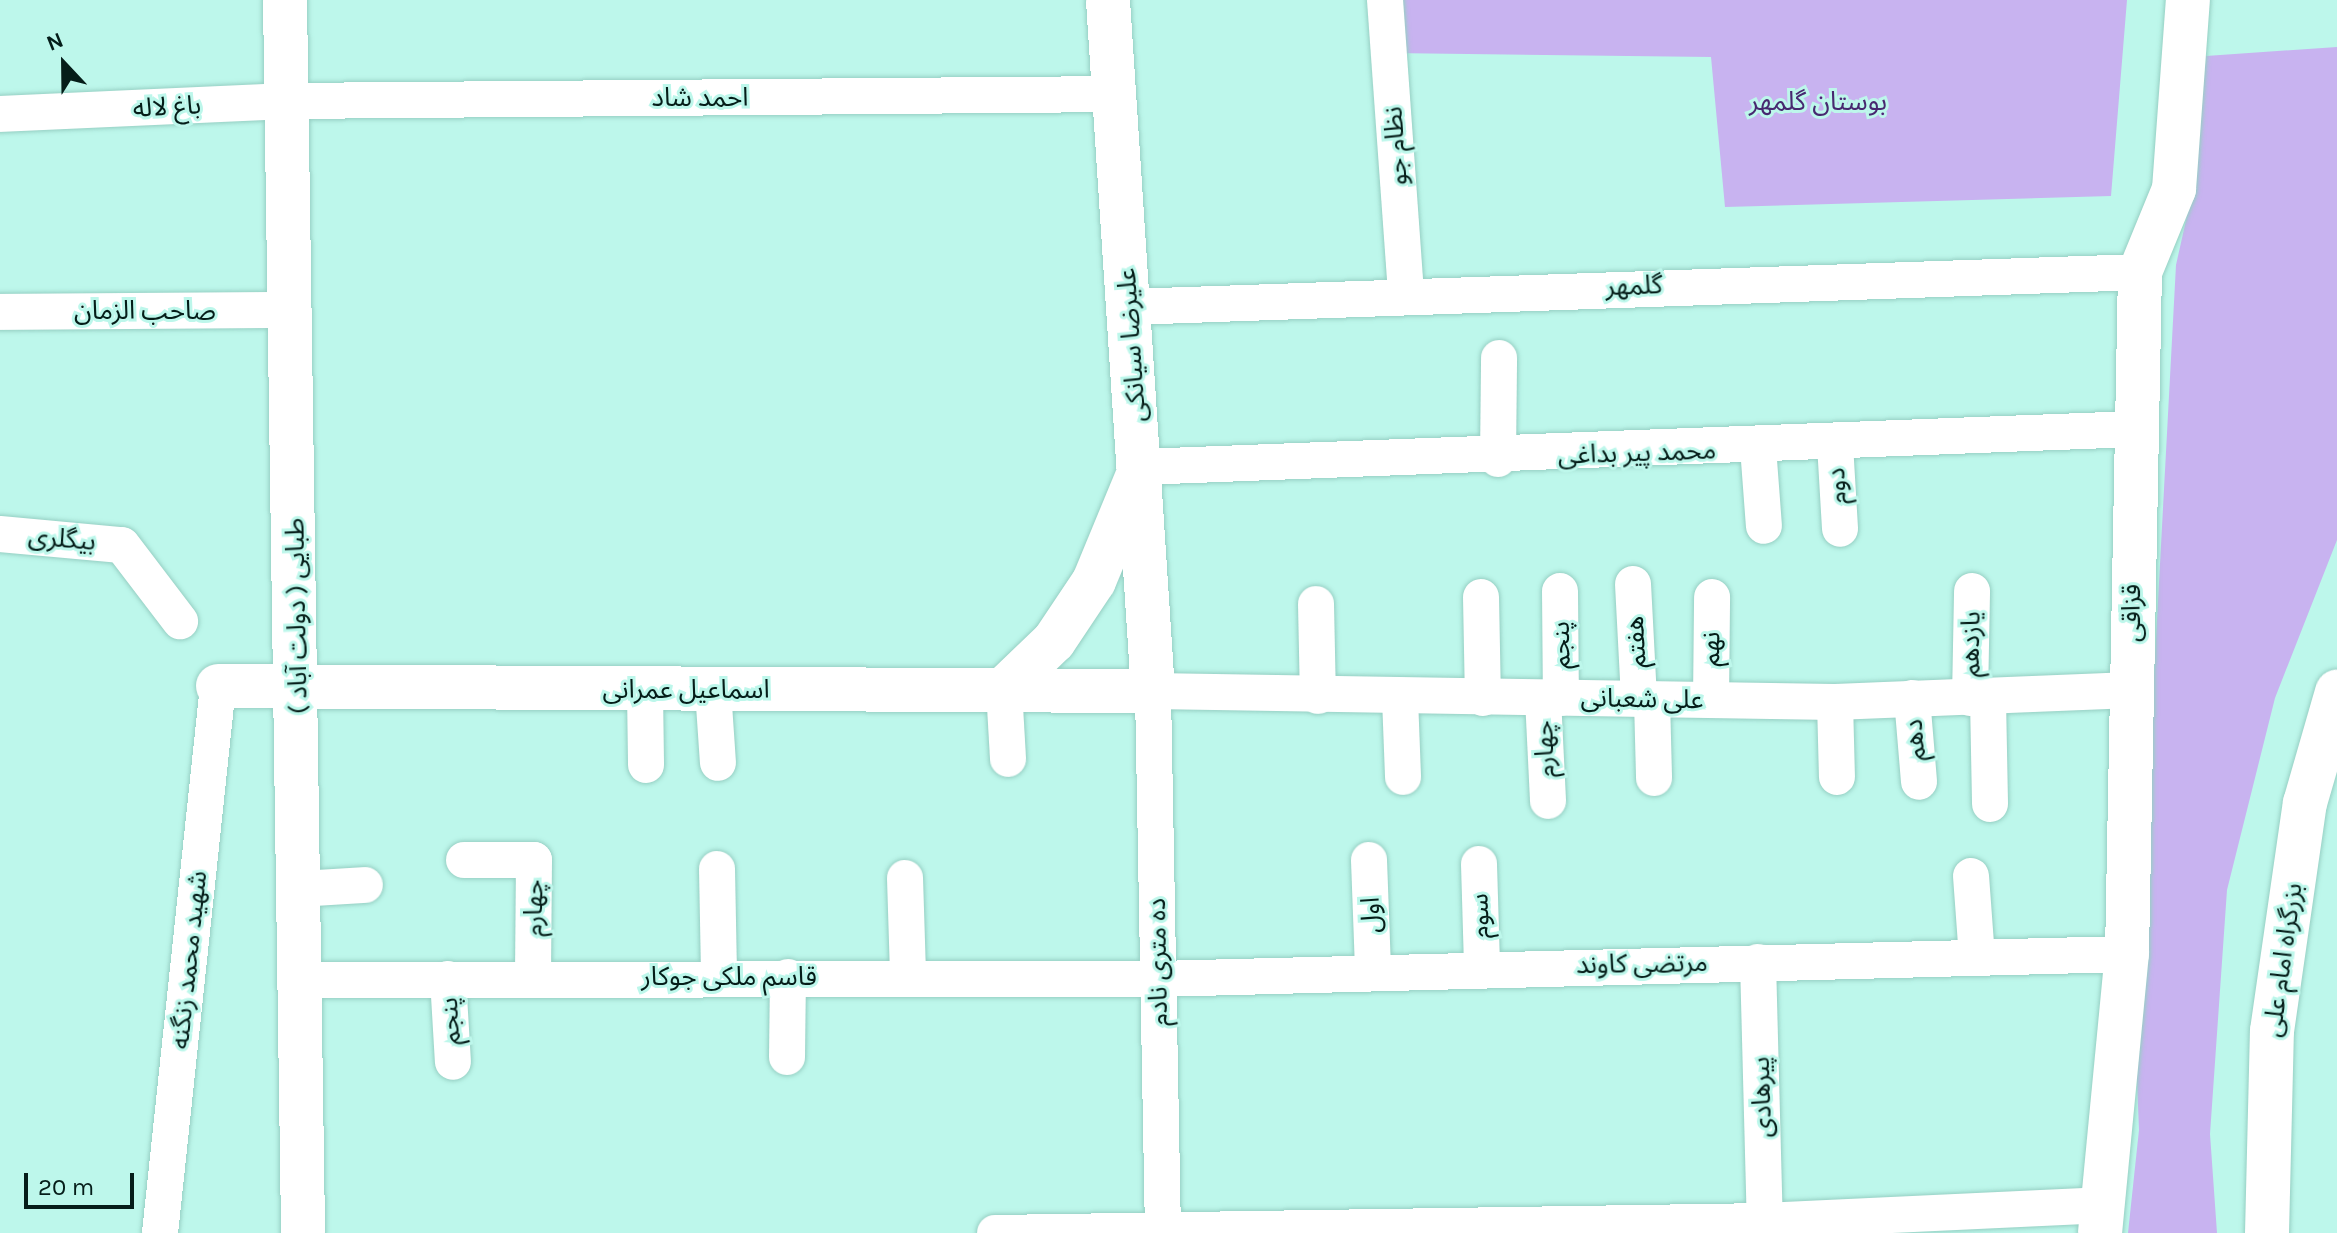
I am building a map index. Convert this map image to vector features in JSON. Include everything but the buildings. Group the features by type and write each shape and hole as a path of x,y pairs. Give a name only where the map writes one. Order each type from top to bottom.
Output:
{"main road":[{"name":"طبایی ( دولت آباد )","path":"285,0 298,690 303,1233"},
{"name":"علیرضا سیانکی","path":"1108,0 1141,467 1153,691"},
{"name":"قزاقی","path":"2095,1224 2127,954 2133,429 2140,272 2174,189 2188,0"},
{"path":"1004,689 1054,641 1094,581 1141,467"},
{"name":"اسماعیل عمرانی","path":"218,686 298,690 1153,691"},
{"name":"بزرگراه امام علی","path":"2267,1233 2272,1031 2305,803 2337,692"}],"street":[{"name":"نظام جو","path":"1385,0 1406,293"},
{"name":"احمد شاد","path":"286,101 1114,94"},
{"name":"باغ لاله","path":"0,114 286,101"},
{"name":"گلمهر","path":"1129,307 1406,293 2140,272"},
{"name":"صاحب الزمان","path":"0,312 290,310"},
{"path":"1498,459 1499,358"},
{"name":"محمد پیر بداغی","path":"1141,467 1498,459 2133,429"},
{"name":"دوم","path":"1835,444 1840,529"},
{"path":"1758,447 1764,526"},
{"name":"بیگلری","path":"0,534 122,545 180,621"},
{"name":"هفتم","path":"1633,584 1654,778"},
{"name":"پنجم","path":"1552,698 1560,591"},
{"name":"یازدهم","path":"1972,591 1990,804"},
{"path":"1481,597 1483,698"},
{"name":"نهم","path":"1711,700 1712,597"},
{"path":"1316,604 1318,696"},
{"name":"شهید محمد زنگنه","path":"160,1233 218,686"},
{"path":"1004,689 1008,759"},
{"path":"713,690 718,763"},
{"name":"علی شعبانی","path":"1153,691 1400,698 1835,702 2132,690"},
{"path":"645,691 646,765"},
{"name":"ده متری نادم","path":"1153,691 1163,1231"},
{"path":"1400,698 1403,777"},
{"name":"چهارم","path":"1548,801 1552,698"},
{"name":"دهم","path":"1912,698 1919,782"},
{"path":"1835,702 1837,777"},
{"name":"چهارم","path":"464,860 534,860 533,979"},
{"name":"اول","path":"1369,860 1373,971"},
{"name":"سوم","path":"1479,864 1482,968"},
{"path":"717,869 719,977"},
{"path":"1971,876 1977,958"},
{"path":"905,878 908,976"},
{"path":"299,889 365,885"},
{"name":"مرتضی کاوند","path":"1158,979 1482,968 2127,954"},
{"name":"پیرهادی","path":"1758,962 1765,1227"},
{"name":"قاسم ملکی جوکار","path":"299,980 908,976 1158,979"},
{"path":"787,1057 788,977"},
{"name":"پنجم","path":"448,979 453,1062"},
{"path":"995,1233 2095,1224"}],"green space":[{"name":"بوستان گلمهر","path":"1385,0 2127,0 2111,196 1725,207 1711,57 1390,53"},
{"path":"2337,47 2337,540 2275,698 2227,890 2210,1134 2217,1233 2128,1233 2139,1130 2135,1031 2176,265 2193,189 2206,56"}]}
